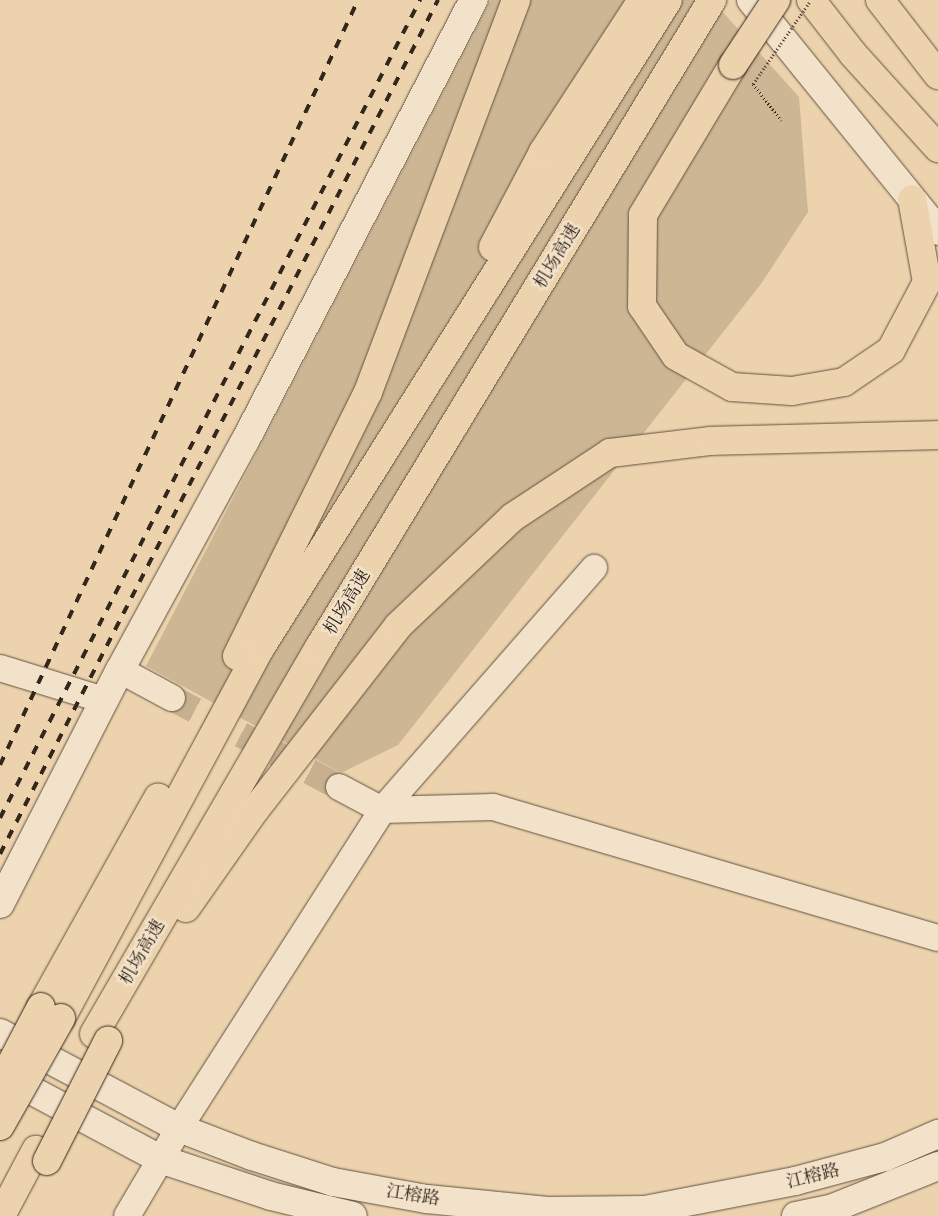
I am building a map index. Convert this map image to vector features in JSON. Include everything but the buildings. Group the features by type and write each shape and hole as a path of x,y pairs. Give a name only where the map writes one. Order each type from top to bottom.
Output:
{"main road":[{"path":"0,904 104,700 245,441 474,0"},
{"path":"0,1126 51,1013 221,689 368,392 516,0"},
{"path":"394,436 543,152 642,0"},
{"path":"0,1086 51,1013 261,646 668,0"},
{"path":"750,0 938,231"},
{"path":"776,0 733,65 643,215 642,306 676,356 732,387 792,391 844,382 891,350 927,282 912,199"},
{"path":"811,0 853,54 938,148"},
{"path":"880,0 938,76"},
{"name":"机场高速","path":"1,1216 42,1156 101,1038 320,646 710,4"},
{"path":"101,1038 169,934 267,795 398,626 513,517 610,453 710,441 938,435"},
{"name":"江榕路","path":"0,1033 179,1128 252,1156 333,1182 427,1199 547,1211 645,1210 720,1198 885,1157 938,1134"},
{"path":"0,1073 160,1159 271,1196 353,1216"},
{"path":"19,1216 42,1156"},
{"name":"江榕路","path":"796,1216 833,1208 938,1166"}],"street":[{"path":"126,1216 179,1128 382,810 594,568"},
{"path":"0,668 104,700"},
{"path":"120,670 172,698"},
{"path":"339,787 382,810 493,807 938,938"}],"path":[{"path":"781,120 753,84 811,0"}],"shaded area":[{"path":"491,0 712,0 799,97 808,212 761,284 398,745 341,773 146,666"}],"tunnel":[{"path":"172,698 339,787"}],"railway":[{"path":"0,765 358,0"},
{"path":"0,818 420,0"},
{"path":"0,854 438,0"}]}
